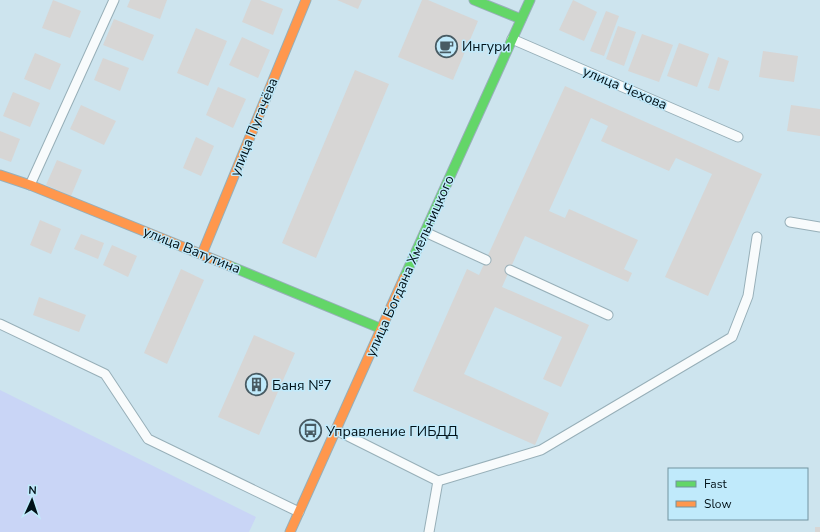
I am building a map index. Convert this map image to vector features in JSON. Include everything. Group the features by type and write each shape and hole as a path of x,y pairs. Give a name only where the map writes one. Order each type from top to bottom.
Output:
{"street":[{"name":"улица Пугачёва","path":"202,254 306,0"},
{"path":"474,0 521,19"},
{"name":"улица Богдана Хмельницкого","path":"290,532 530,0"},
{"name":"улица Ватутина","path":"0,175 30,185 202,254 382,329"}],"lane":[{"path":"30,185 114,0"},
{"name":"улица Чехова","path":"512,39 738,137"},
{"path":"790,222 820,227"},
{"path":"425,232 486,260"},
{"path":"336,430 438,481 540,450 732,337 748,296 757,237"},
{"path":"510,270 608,314"},
{"path":"0,324 105,374 148,439 299,512"},
{"path":"429,532 438,481"}],"shaded area":[{"path":"0,390 256,517 249,532 0,532"}],"building":[{"path":"53,0 81,11 70,38 42,28"},
{"path":"130,0 167,0 160,19 127,7"},
{"path":"251,0 260,0 283,9 273,35 242,22"},
{"path":"337,0 362,0 358,9"},
{"path":"422,0 428,0 478,21 453,80 398,57"},
{"path":"573,0 597,12 584,41 559,30"},
{"path":"606,11 619,16 604,56 590,51"},
{"path":"114,19 154,35 143,61 103,45"},
{"path":"618,26 636,32 624,66 606,59"},
{"path":"196,28 227,41 208,86 177,73"},
{"path":"642,34 673,45 659,82 628,71"},
{"path":"242,37 270,50 258,78 229,65"},
{"path":"679,43 709,54 697,87 667,76"},
{"path":"763,51 798,56 794,82 759,77"},
{"path":"35,53 61,64 50,90 24,79"},
{"path":"718,57 729,61 719,91 708,88"},
{"path":"103,58 129,68 120,91 94,80"},
{"path":"355,70 389,84 316,258 282,243"},
{"path":"565,86 762,174 708,296 665,277 712,174 676,158 669,171 601,141 608,126 591,118 549,211 565,218 569,209 638,240 624,269 632,273 628,282 525,236 502,287 589,325 561,387 543,379 562,337 495,307 464,374 549,413 535,445 413,391 467,269 479,275"},
{"path":"218,87 246,99 233,128 206,115"},
{"path":"13,92 40,103 30,127 3,116"},
{"path":"81,105 116,121 104,145 70,129"},
{"path":"791,105 820,109 820,136 787,131"},
{"path":"0,131 20,139 11,162 0,158"},
{"path":"196,137 214,146 201,176 183,168"},
{"path":"57,160 82,170 71,196 46,185"},
{"path":"40,220 61,229 51,254 30,245"},
{"path":"81,234 104,243 98,259 74,249"},
{"path":"112,245 137,256 128,277 103,265"},
{"path":"181,269 204,280 167,364 144,353"},
{"path":"39,297 86,315 79,332 33,315"},
{"name":"Баня №7","path":"254,335 295,353 259,435 218,417"},
{"path":"815,527 820,527 820,532 815,532"}],"traffic: fast":[{"path":"474,0 521,19"},
{"path":"404,278 530,0"},
{"path":"230,266 382,329"}],"traffic: slow":[{"path":"202,254 306,0"},
{"path":"0,175 30,185 230,266"},
{"path":"290,532 404,278"}],"place":[{"name":"Ингури","path":"446,46"},
{"name":"Баня №7","path":"256,385"},
{"name":"Управление ГИБДД","path":"311,431"}]}
